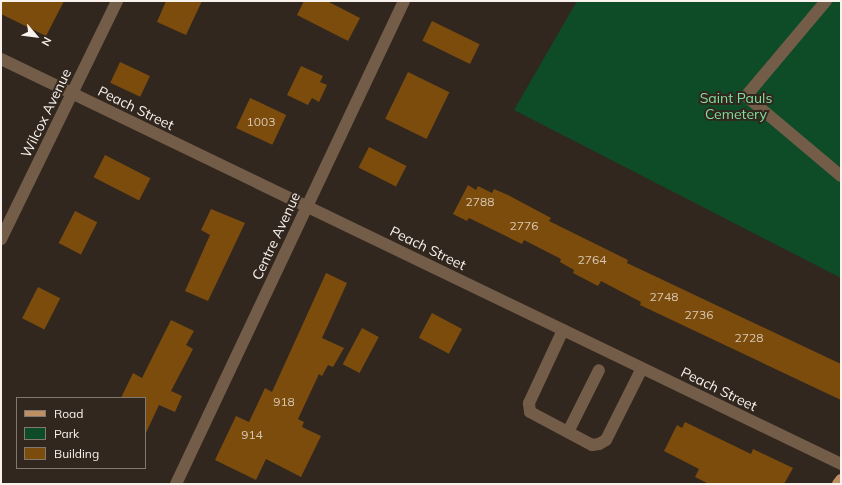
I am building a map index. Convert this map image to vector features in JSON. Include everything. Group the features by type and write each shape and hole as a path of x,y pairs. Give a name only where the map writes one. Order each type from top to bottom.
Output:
{"main road":[{"path":"838,484 841,480"}],"street":[{"name":"Wilcox Avenue","path":"1,239 117,1"},
{"name":"Centre Avenue","path":"176,484 404,1"},
{"path":"826,1 746,96 841,176"},
{"name":"Peach Street","path":"1,60 841,464"},
{"path":"563,330 529,403 530,412 592,444 599,444 606,440 642,368"},
{"path":"568,432 599,370"}],"green space":[{"name":"Saint Pauls Cemetery","path":"577,1 841,1 841,278 514,110"}],"building":[{"path":"1,1 64,1 46,36 1,14"},
{"path":"166,1 202,1 186,35 157,22"},
{"path":"304,1 327,1 360,18 348,41 297,15"},
{"path":"432,21 480,44 470,64 422,41"},
{"path":"120,62 150,76 140,97 110,83"},
{"path":"301,66 323,76 320,82 327,85 319,102 312,98 308,105 287,95"},
{"path":"408,72 449,92 427,139 385,119"},
{"path":"250,98 286,115 272,145 236,128"},
{"path":"369,147 406,166 396,187 359,167"},
{"path":"105,155 150,178 139,200 94,177"},
{"path":"468,185 476,190 478,186 492,193 494,189 508,195 551,218 549,221 628,260 627,263 841,364 841,400 640,305 641,302 601,281 598,286 573,273 574,270 560,262 561,259 524,240 522,244 469,218 467,221 453,214"},
{"path":"211,209 245,223 208,301 185,291 210,235 201,230"},
{"path":"75,211 97,222 81,254 59,243"},
{"path":"326,273 347,283 322,338 344,348 333,367 328,365 322,376 319,374 298,419 304,422 302,427 321,436 301,477 266,459 256,480 215,460 236,416 249,422 265,388 272,392"},
{"path":"38,287 60,298 44,330 22,318"},
{"path":"432,313 462,329 449,354 419,338"},
{"path":"171,320 194,331 186,345 193,349 171,391 182,396 175,412 159,405 146,433 146,397 121,397 133,373 142,378"},
{"path":"362,328 379,337 360,373 343,364"},
{"path":"685,422 751,454 753,449 793,468 784,484 709,484 695,477 699,469 664,451 677,425 682,428"}]}
